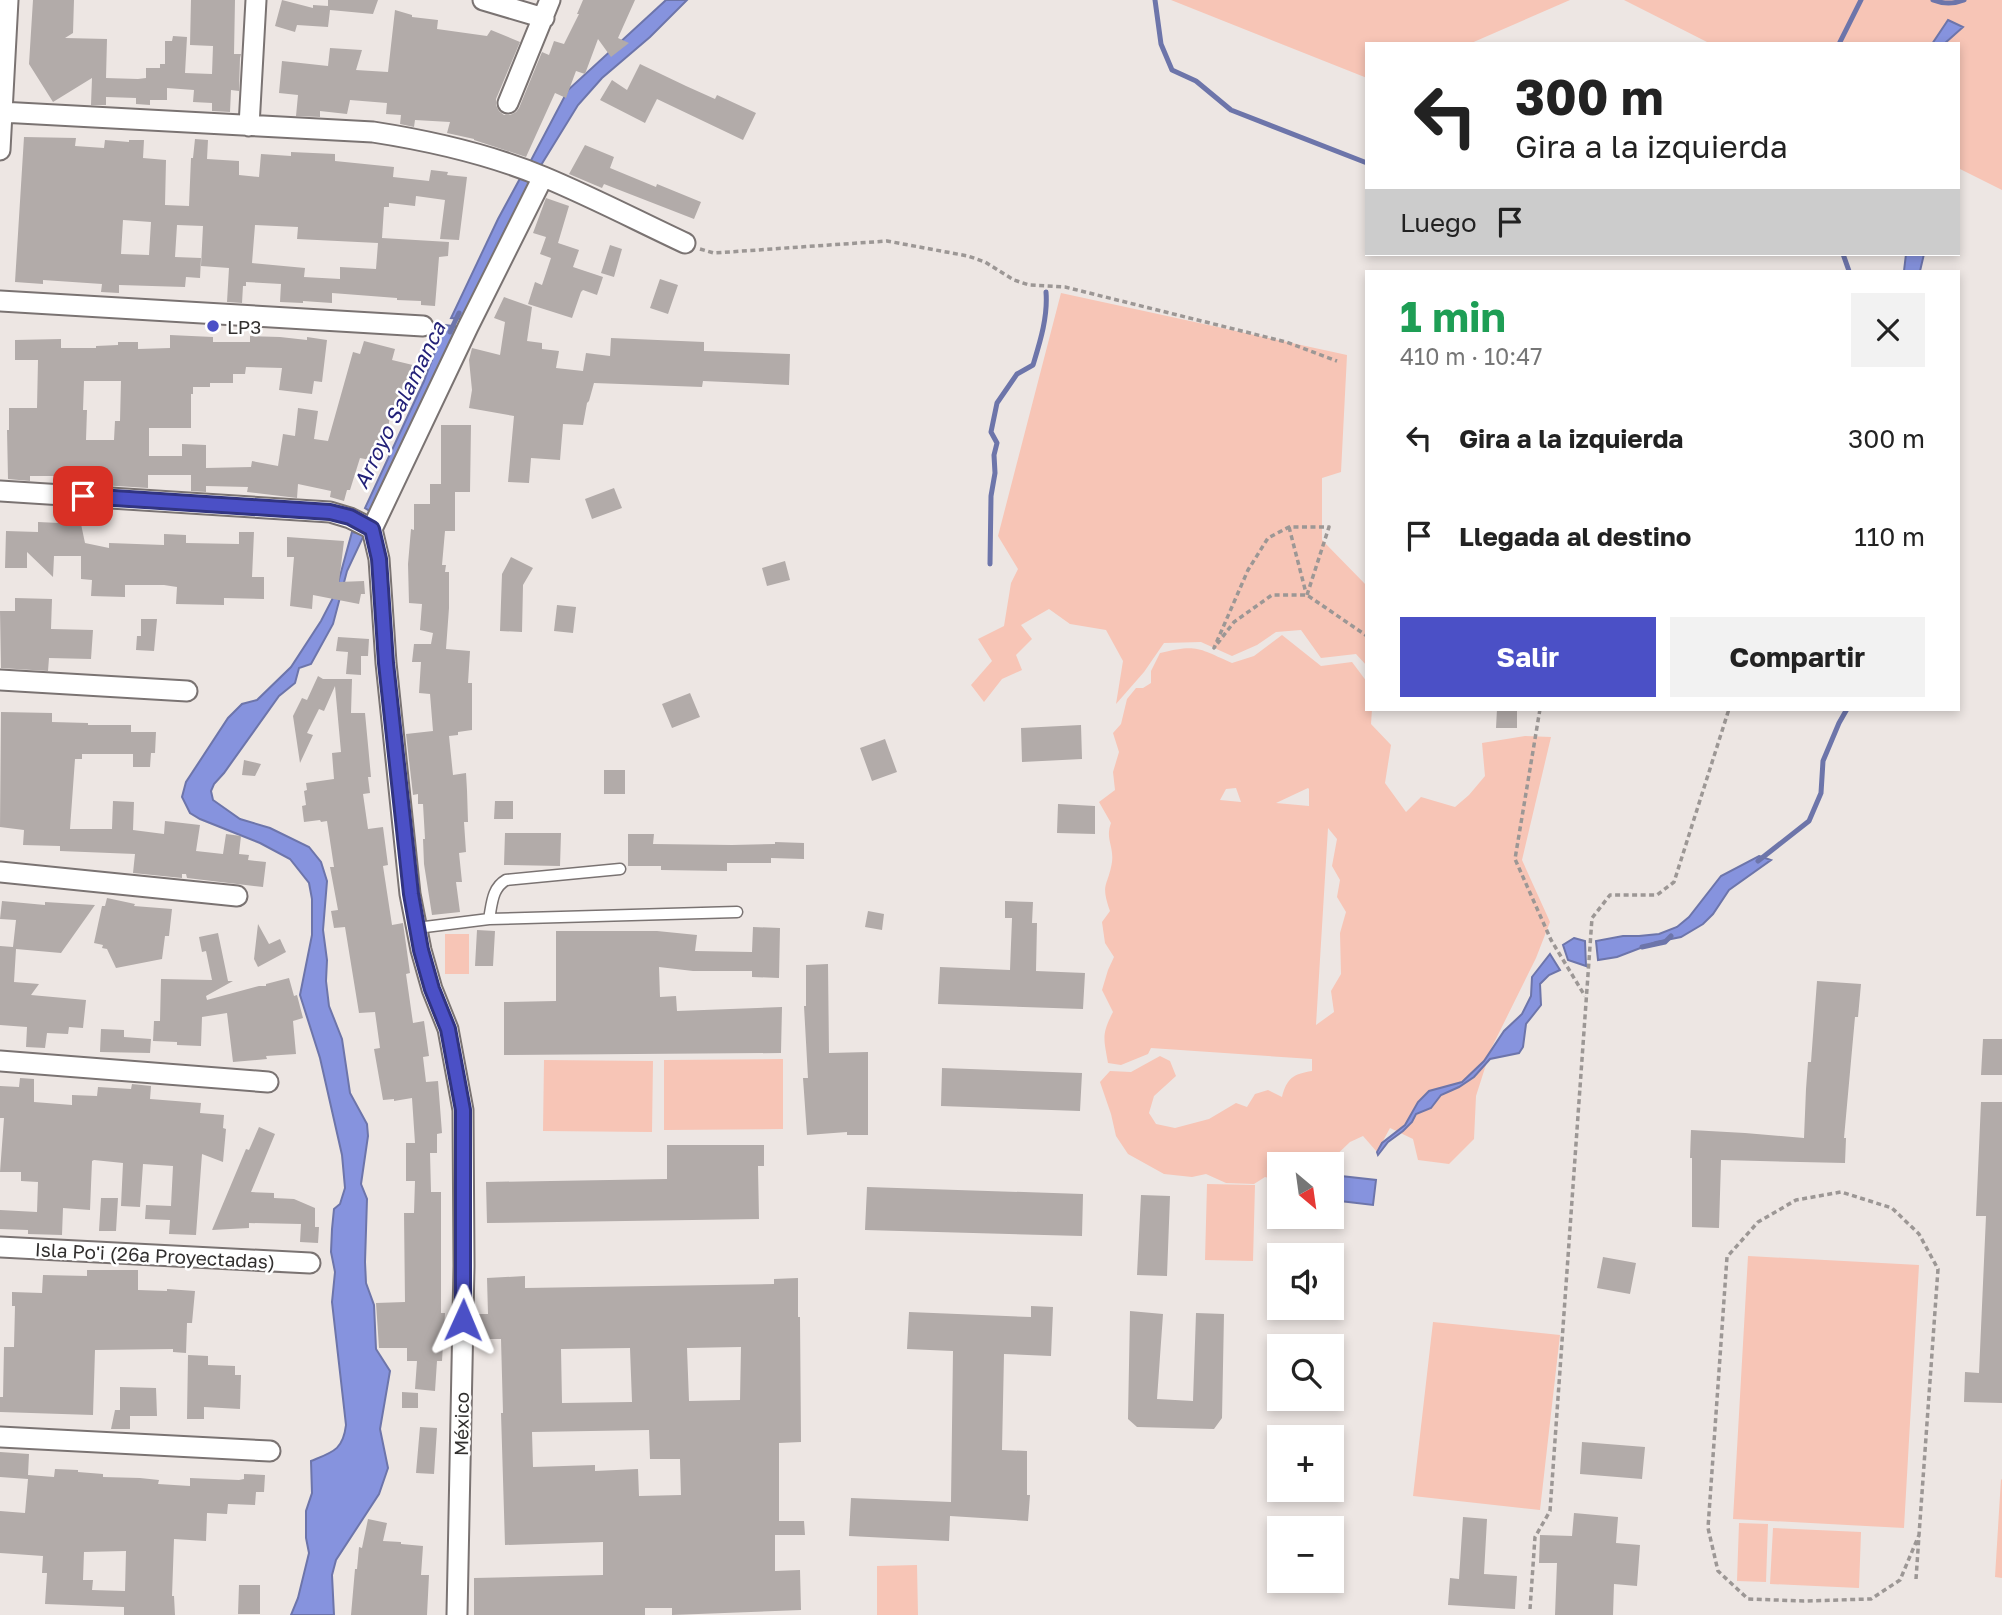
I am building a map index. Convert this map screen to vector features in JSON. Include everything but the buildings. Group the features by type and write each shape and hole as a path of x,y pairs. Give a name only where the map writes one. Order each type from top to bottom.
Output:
{"street":[{"path":"0,150 8,0"},
{"path":"248,126 256,0"},
{"path":"483,0 547,9 508,103"},
{"path":"1,112 373,132 429,140 543,177 685,243"},
{"path":"0,491 330,512 363,524 462,339 543,177"},
{"path":"0,301 423,326"},
{"name":"México","path":"363,524 379,559 386,663 411,894 432,989 448,1029 463,1110 464,1266 457,1615"},
{"path":"0,680 187,691"},
{"path":"0,872 237,896"},
{"path":"0,1061 268,1082"},
{"name":"Isla Po'i (26ª Proyectadas)","path":"0,1247 310,1264"},
{"path":"0,1437 270,1451"}],"lane":[{"path":"489,919 494,891 506,880 620,869"},
{"path":"417,928 489,919 737,912"}],"path":[{"path":"685,243 714,253 887,241 985,262 1014,281 1030,285 1065,287 1286,342 1336,361"},
{"path":"1307,595 1329,527 1289,527 1268,538 1248,570 1214,648 1234,622 1272,595 1307,595 1365,635"},
{"path":"1289,527 1307,595"},
{"path":"1540,711 1515,859 1551,940 1586,998"},
{"path":"1530,1609 1535,1536 1549,1511 1592,918 1610,895 1657,895 1675,882 1728,711"},
{"path":"1916,1580 1938,1269 1919,1234 1892,1208 1841,1192 1797,1200 1758,1222 1727,1257 1708,1528 1718,1572 1748,1599 1871,1599 1900,1580 1919,1535"}],"shaded area":[{"path":"1171,0 1570,0 1474,42 1365,42 1365,77"},
{"path":"1624,0 2002,0 2002,190 1960,169 1960,42 1707,42"},
{"path":"1061,293 1347,355 1341,472 1322,478 1322,540 1365,584 1365,664 1356,654 1321,658 1301,630 1276,632 1257,645 1232,656 1201,642 1164,643 1144,672 1116,704 1123,661 1106,630 1070,624 1049,609 1021,625 1032,639 1016,655 1022,670 1002,679 984,702 971,685 992,661 978,639 1004,626 1011,583 1018,569 998,536"},
{"path":"1282,635 1321,666 1352,662 1365,679 1365,711 1372,711 1371,724 1391,745 1385,783 1406,812 1421,797 1455,807 1469,795 1485,776 1482,743 1525,736 1551,737 1522,860 1550,922 1536,958 1491,1049 1476,1096 1474,1139 1449,1164 1418,1160 1413,1139 1390,1128 1377,1152 1363,1136 1350,1142 1340,1152 1267,1152 1267,1178 1254,1184 1226,1183 1206,1174 1192,1177 1164,1174 1128,1154 1116,1136 1100,1082 1110,1071 1131,1072 1160,1056 1170,1061 1176,1076 1154,1096 1149,1113 1156,1124 1175,1128 1209,1119 1236,1103 1247,1107 1255,1094 1268,1090 1282,1097 1292,1078 1312,1071 1312,1059 1151,1048 1148,1054 1121,1065 1108,1063 1104,1037 1113,1012 1102,990 1114,957 1105,943 1102,922 1110,911 1105,890 1112,856 1109,834 1111,823 1099,802 1115,790 1113,772 1119,752 1113,733 1121,724 1127,699 1136,688 1143,688 1151,683 1151,671 1160,653 1190,648 1232,663 1254,656","holes":["1236,788 1241,802 1220,800 1226,789","1308,788 1309,806 1276,803","1328,828 1337,839 1332,866 1340,880 1337,897 1346,912 1340,933 1341,974 1331,991 1334,1012 1316,1025"]},
{"path":"445,934 469,934 469,974 445,974"},
{"path":"783,1059 783,1129 664,1130 664,1060"},
{"path":"544,1060 653,1061 652,1132 543,1131"},
{"path":"1207,1184 1255,1185 1253,1261 1205,1260"},
{"path":"1748,1256 1919,1265 1904,1528 1733,1519"},
{"path":"1433,1322 1560,1335 1540,1510 1413,1496"},
{"path":"2002,1480 2002,1578 1995,1577"},
{"path":"1739,1523 1768,1524 1766,1582 1737,1581"},
{"path":"1773,1528 1861,1532 1859,1588 1770,1584"},
{"path":"917,1565 918,1615 877,1615 877,1566"}],"water":[{"path":"666,0 687,0 650,37 602,78 578,105 538,170 528,166 568,90"},
{"path":"1948,20 1963,27 1946,42 1933,42"},
{"path":"523,173 535,176 505,230 463,319 451,318 498,219"},
{"path":"1906,256 1924,256 1920,270 1904,270"},
{"path":"445,325 460,327 373,513 365,508 424,381"},
{"path":"352,532 364,535 347,571 333,624 311,664 299,668 295,683 279,696 211,791 213,800 240,819 270,828 309,847 321,862 327,881 323,930 329,1006 342,1039 350,1093 367,1124 368,1136 361,1184 367,1199 366,1283 374,1305 376,1349 390,1371 380,1429 388,1468 379,1494 336,1560 332,1575 334,1615 291,1615 309,1553 306,1511 312,1493 311,1461 336,1449 345,1433 346,1425 332,1302 335,1272 331,1252 334,1209 340,1204 345,1188 342,1155 320,1058 300,995 312,935 312,899 309,883 290,859 260,843 200,819 190,813 182,797 186,782 228,718 242,704 257,700 291,667 321,621 335,594"},
{"path":"1759,856 1771,860 1729,890 1703,924 1681,937 1656,942 1617,957 1598,960 1596,941 1659,934 1677,927 1689,917 1721,876"},
{"path":"1574,938 1585,941 1586,966 1568,960 1563,945"},
{"path":"1550,954 1560,970 1549,975 1540,984 1541,1005 1526,1024 1523,1047 1519,1053 1490,1059 1474,1077 1441,1095 1431,1108 1416,1114 1412,1122 1388,1142 1378,1155 1382,1143 1405,1125 1418,1102 1429,1091 1462,1082 1484,1061 1504,1031 1522,1014 1531,996 1532,977"},
{"path":"1344,1176 1376,1180 1373,1205 1344,1201"}],"waterway":[{"name":"Arroyo Salamanca","path":"1155,0 1161,44 1172,70 1196,81 1231,110 1365,162"},
{"name":"Arroyo Salamanca","path":"1840,42 1861,0"},
{"name":"Arroyo Salamanca","path":"1933,0 1949,3 1964,0"},
{"path":"1844,256 1849,270"},
{"path":"990,564 991,496 997,443 991,432 997,403 1017,374 1033,365 1045,320 1046,292"},
{"name":"Arroyo Salamanca","path":"450,332 459,313"},
{"path":"1758,861 1809,821 1821,793 1823,761 1846,711"},
{"path":"1642,947 1665,942 1671,936"}],"place":[{"name":"LP3","path":"213,326"}],"route":[{"path":"83,496 330,512 350,517 372,529 379,559 386,663 411,894 421,950 432,989 448,1029 463,1110 463,1320"}]}
